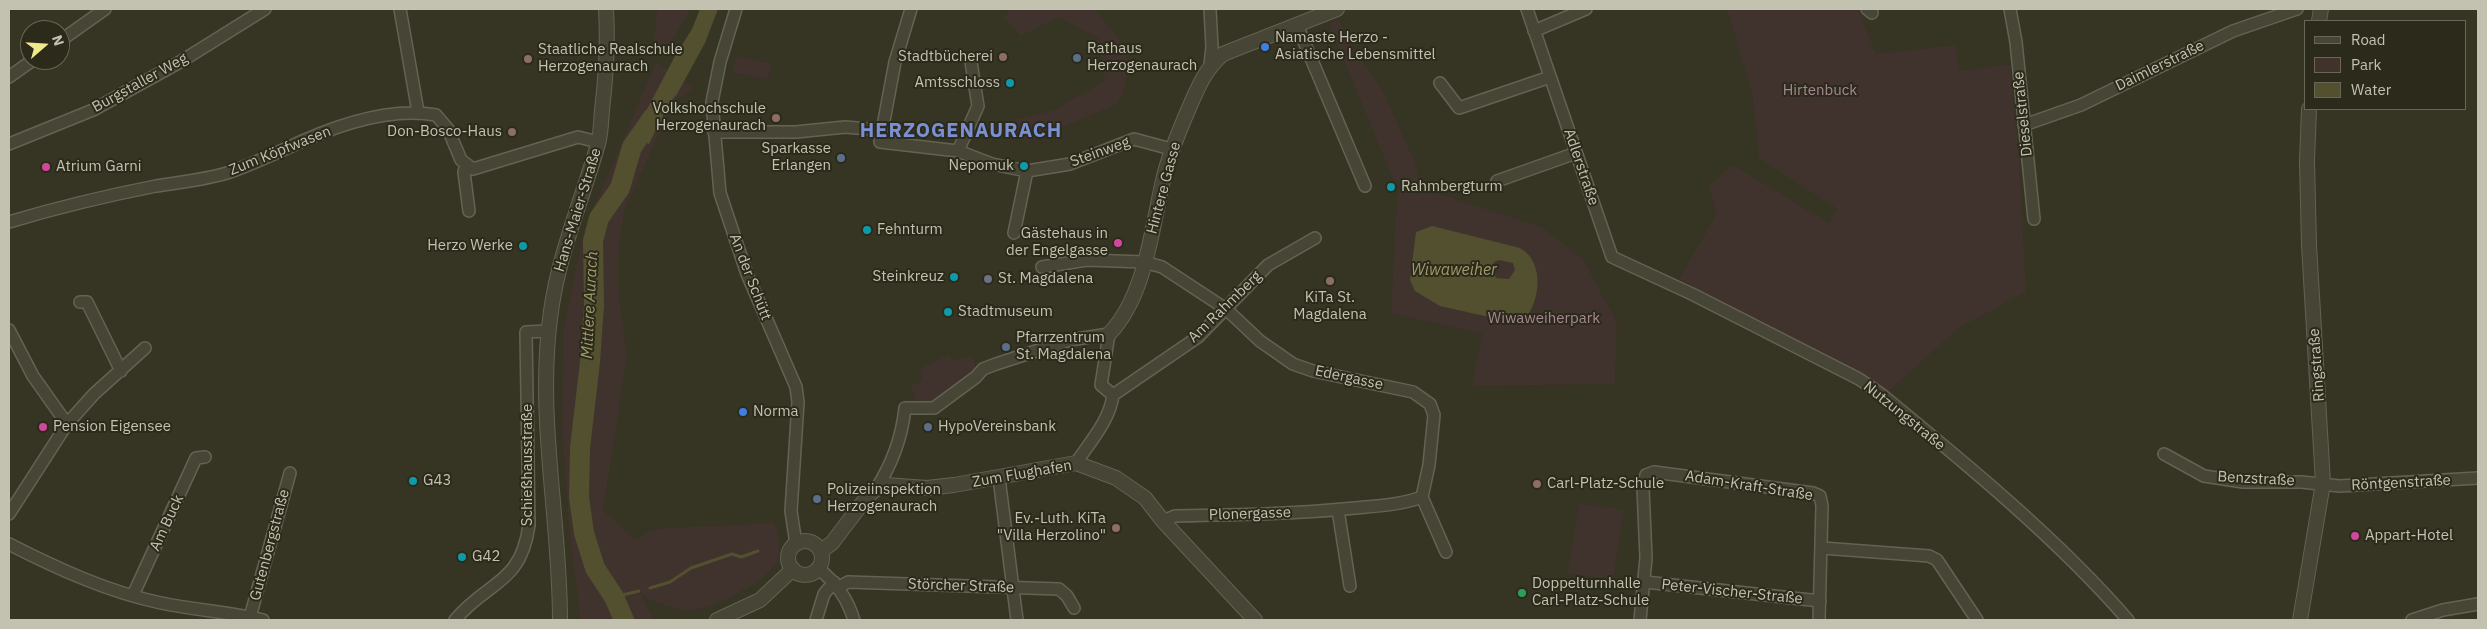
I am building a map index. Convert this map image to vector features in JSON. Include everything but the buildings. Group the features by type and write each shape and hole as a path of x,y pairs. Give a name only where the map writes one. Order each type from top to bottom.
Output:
{"street":[{"path":"70,34 105,9"},
{"name":"Burgstaller Weg","path":"9,144 92,110 180,62 265,9"},
{"path":"400,9 418,112 436,116 448,129 461,160 466,165 473,169 578,138 598,142"},
{"name":"Hans-Maier-Straße","path":"560,620 559,563 545,407 549,331 551,310 569,228 598,142 607,54 606,9"},
{"name":"An der Schütt","path":"736,9 720,62 712,102 720,193 738,249 796,387 798,402 791,512 796,544"},
{"path":"880,136 894,62 911,9"},
{"name":"Hintere Gasse","path":"1109,334 1118,324 1131,301 1144,262 1171,149 1210,65 1212,47 1210,9"},
{"path":"1210,65 1224,54 1337,9"},
{"name":"Adlerstraße","path":"1527,9 1612,257"},
{"path":"1534,30 1586,9"},
{"name":"Dieselstraße","path":"2010,9 2034,219"},
{"name":"Daimlerstraße","path":"2024,125 2081,105 2232,31 2297,9"},
{"path":"1297,25 1365,186"},
{"path":"958,151 978,106 971,62"},
{"path":"9,77 20,69"},
{"path":"1440,83 1459,108 1550,77"},
{"name":"Ringstraße","path":"2300,620 2323,483 2309,253 2307,161 2309,110"},
{"name":"Zum Köpfwasen","path":"9,222 67,204 225,174 251,166 318,135 356,122 418,112"},
{"path":"714,132 796,132 845,127 880,136 958,151 992,164 1027,171 1014,233"},
{"name":"Steinweg","path":"1027,171 1070,164 1134,139 1171,149"},
{"path":"1497,181 1576,153"},
{"path":"466,165 464,172 468,211"},
{"name":"Am Rahmberg","path":"1113,395 1198,337 1268,266 1315,238"},
{"name":"Nutzungstraße","path":"1612,257 1718,307 1859,379 1881,394 2039,530 2109,598 2128,620"},
{"name":"Edergasse","path":"1042,267 1087,260 1144,262 1162,267 1226,309 1260,341 1293,364 1313,371 1413,392 1430,404 1434,415 1429,465 1422,497"},
{"path":"80,302 87,302 121,371"},
{"path":"9,330 33,376 67,424"},
{"name":"Schießhausstraße","path":"455,620 513,569 522,557 527,542 529,525 526,332 549,331"},
{"path":"821,551 832,543 867,497 876,489 894,453 903,423 905,408 934,408 970,382 983,369 996,364 1070,340 1109,334 1101,385 1113,395 1112,408 1076,464"},
{"path":"9,514 67,424 94,394 145,348"},
{"name":"Benzstraße","path":"2164,454 2204,476 2243,482 2323,483"},
{"name":"Am Buck","path":"133,595 196,458 205,457"},
{"name":"Zum Flughafen","path":"876,489 898,485 927,488 999,478 1076,464 1096,469 1133,489 1145,498 1255,620"},
{"name":"Adam-Kraft-Straße","path":"1645,582 1646,558 1642,488 1646,475 1654,472 1813,493 1820,496 1822,506 1819,620"},
{"name":"Gutenbergstraße","path":"250,617 290,473"},
{"path":"999,478 1017,620"},
{"name":"Röntgenstraße","path":"2323,483 2340,486 2478,478"},
{"path":"1422,497 1446,552"},
{"name":"Plonergasse","path":"1164,520 1175,516 1255,515 1338,510 1406,503 1422,497"},
{"path":"1338,510 1350,586"},
{"path":"807,541 813,542 821,551 822,563 814,573 803,575 792,569 788,556 796,544 807,541"},
{"path":"9,544 53,566 133,595 160,603 263,620"},
{"path":"1822,548 1929,556 1937,560 1977,620"},
{"path":"717,620 760,600 792,569"},
{"path":"819,569 848,600 854,620"},
{"name":"Störcher Straße","path":"836,585 848,582 1059,589 1067,596 1074,608"},
{"path":"1640,620 1645,582"},
{"name":"Peter-Vischer-Straße","path":"1645,582 1820,601"},
{"path":"816,620 824,594 836,585"},
{"path":"2412,620 2443,610 2478,604"}],"green space":[{"path":"657,9 691,9 663,56 653,49"},
{"path":"1012,9 1095,9 1127,49 1128,63 1124,92 1116,105 1029,141 1011,133 1009,121 1055,110 1105,80 1098,38 1058,17 1020,36 1004,17"},
{"name":"Hirtenbuck","path":"1727,9 1858,9 1876,54 1956,45 1959,71 2010,64 2020,171 2026,292 1959,328 1888,392 1679,279 1717,213 1708,186 1733,165 1829,223 1837,209 1759,158 1752,92"},
{"name":"Wiwaweiherpark","path":"1338,18 1349,43 1382,89 1415,162 1421,188 1542,227 1583,259 1617,322 1615,384 1472,386 1482,334 1391,313 1397,198 1401,183 1393,179 1329,24"},
{"path":"736,56 772,64 768,80 732,72"},
{"path":"656,62 694,88 674,101 624,211 618,256 618,290 627,357 603,510 635,540 650,531 666,528 774,523 780,551 778,560 765,576 740,592 712,605 687,611 647,598 637,586 654,620 581,620 570,538 562,428 564,329 583,233"},
{"path":"948,355 953,360 973,356 976,369 949,393 924,402 915,400 911,386 922,380 920,369"},
{"path":"1579,503 1624,510 1613,580 1568,573"}],"water":[{"path":"700,9 718,9 705,43 677,94 668,105 649,144 633,136 675,56 692,29"},
{"name":"Wiwaweiher","path":"1432,226 1520,248 1533,261 1538,279 1535,298 1528,315 1507,321 1440,306 1415,291 1410,280 1416,232","holes":["1499,260 1513,263 1515,270 1509,279 1496,278 1492,267 1494,262"]}],"waterway":[{"name":"Mittlere Aurach","path":"624,620 614,597 595,568 584,533 579,497 580,448 590,362 594,305 593,241 599,218 620,188 632,147 653,117"},
{"path":"650,588 670,582 691,568 732,554 741,557 758,551"},
{"path":"614,597 639,591"}],"place":[{"name":"Namaste Herzo - Asiatische Lebensmittel","path":"1265,47"},
{"name":"Stadtbücherei","path":"1003,57"},
{"name":"Rathaus Herzogenaurach","path":"1077,58"},
{"name":"Staatliche Realschule Herzogenaurach","path":"528,59"},
{"name":"Amtsschloss","path":"1010,83"},
{"name":"Volkshochschule Herzogenaurach","path":"776,118"},
{"name":"Don-Bosco-Haus","path":"512,132"},
{"name":"Sparkasse Erlangen","path":"841,158"},
{"name":"Nepomuk","path":"1024,166"},
{"name":"Atrium Garni","path":"46,167"},
{"name":"Rahmbergturm","path":"1391,187"},
{"name":"Fehnturm","path":"867,230"},
{"name":"Gästehaus in der Engelgasse","path":"1118,243"},
{"name":"Herzo Werke","path":"523,246"},
{"name":"Steinkreuz","path":"954,277"},
{"name":"St. Magdalena","path":"988,279"},
{"name":"KiTa St. Magdalena","path":"1330,281"},
{"name":"Stadtmuseum","path":"948,312"},
{"name":"Pfarrzentrum St. Magdalena","path":"1006,347"},
{"name":"Norma","path":"743,412"},
{"name":"Pension Eigensee","path":"43,427"},
{"name":"HypoVereinsbank","path":"928,427"},
{"name":"G43","path":"413,481"},
{"name":"Carl-Platz-Schule","path":"1537,484"},
{"name":"Polizeiinspektion Herzogenaurach","path":"817,499"},
{"name":"Ev.-Luth. KiTa \"Villa Herzolino\"","path":"1116,528"},
{"name":"Appart-Hotel","path":"2355,536"},
{"name":"G42","path":"462,557"},
{"name":"Doppelturnhalle Carl-Platz-Schule","path":"1522,593"}],"district":[{"name":"HERZOGENAURACH","path":"961,131"}]}
